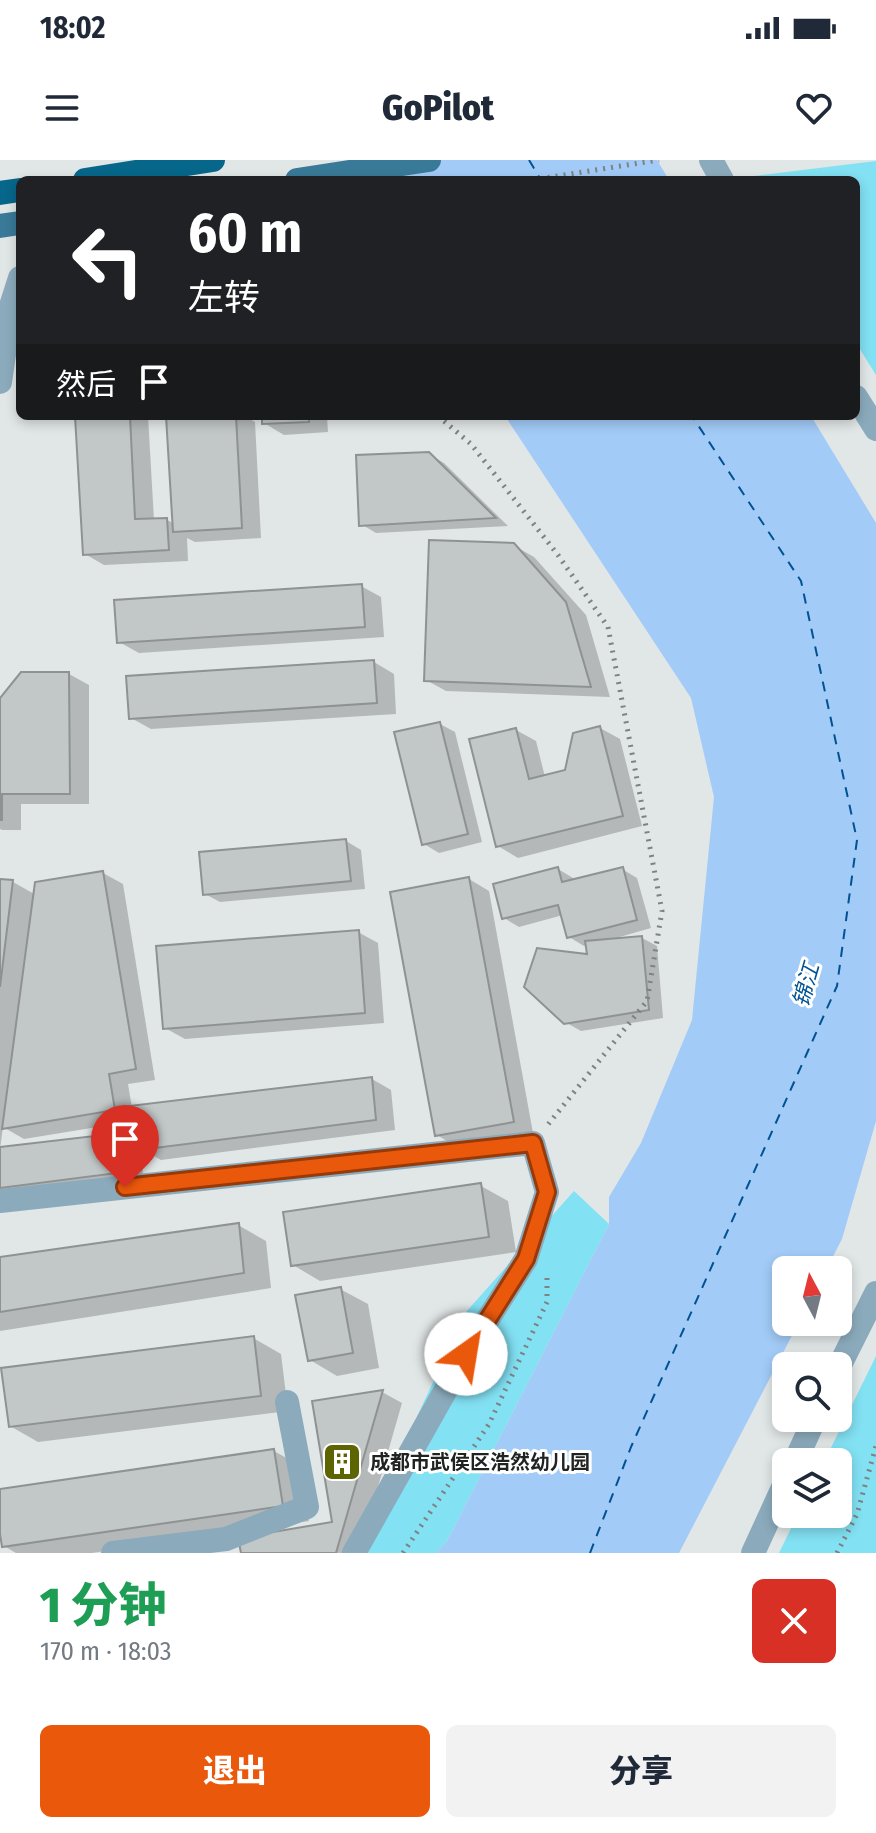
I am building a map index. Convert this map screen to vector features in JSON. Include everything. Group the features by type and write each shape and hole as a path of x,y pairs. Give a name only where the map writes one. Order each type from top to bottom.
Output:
{"highway":[{"path":"111,176 213,160"}],"main road":[{"path":"323,176 429,160"}],"street":[{"path":"0,382 16,290"},
{"path":"860,403 876,429"},
{"path":"0,1201 533,1143 547,1192 526,1259 466,1354 354,1553"},
{"path":"846,1352 876,1293"},
{"path":"113,1553 226,1546 307,1507 287,1402"},
{"path":"753,1553 772,1512"}],"path":[{"path":"557,176 659,160"},
{"path":"443,420 471,444 558,555 608,627 662,911 647,1001 533,1143"},
{"path":"403,1553 489,1424 547,1302 547,1270"},
{"path":"837,1553 857,1514 876,1446"}],"shaded area":[{"path":"876,161 876,375 860,349 860,176 754,176"},
{"path":"574,1191 609,1224 447,1541 436,1553 353,1553 466,1312"},
{"path":"876,1356 876,1553 779,1553 791,1528 852,1528 852,1448 831,1448 839,1432 852,1432 852,1405"}],"water":[{"path":"367,160 657,160 667,176 375,176"},
{"name":"锦江","path":"508,420 813,420 876,523 876,1121 842,1239 833,1256 772,1256 772,1336 792,1336 783,1352 772,1352 772,1374 679,1553 436,1553 447,1541 609,1224 609,1197 641,1143 692,1020 714,797 691,698"}],"building":[{"path":"75,420 130,420 135,519 167,518 169,550 83,555"},
{"path":"166,420 236,420 242,528 173,532"},
{"path":"262,420 309,420 309,422 262,424"},
{"path":"429,452 496,518 359,526 356,455"},
{"path":"429,540 514,543 566,602 591,687 424,681"},
{"path":"362,584 365,627 117,643 114,600"},
{"path":"374,660 377,703 129,719 126,676"},
{"path":"21,672 69,672 70,794 2,794 0,820 0,698"},
{"path":"440,722 468,834 422,845 394,732"},
{"path":"600,726 623,816 496,847 469,739 516,728 529,779 565,770 573,733"},
{"path":"346,839 351,881 203,895 199,852"},
{"path":"558,867 562,882 623,867 637,920 567,938 558,905 502,919 493,884"},
{"path":"103,871 136,1069 109,1074 115,1110 2,1129 35,882"},
{"path":"469,877 514,1122 435,1136 390,892"},
{"path":"0,879 13,880 0,987"},
{"path":"359,930 365,1013 163,1029 156,946"},
{"path":"642,936 649,1010 564,1024 524,987 537,948 587,954 585,941"},
{"path":"372,1077 376,1120 139,1150 129,1106"},
{"path":"120,1133 125,1172 0,1188 0,1147"},
{"path":"481,1183 489,1237 291,1266 283,1212"},
{"path":"239,1223 244,1273 0,1312 0,1257"},
{"path":"341,1287 353,1353 308,1361 295,1295"},
{"path":"254,1336 261,1396 9,1427 1,1368"},
{"name":"成都市武侯区浩然幼儿园","path":"383,1390 336,1553 241,1553 238,1538 332,1522 312,1401"},
{"path":"274,1449 283,1506 2,1547 0,1489"}],"ferry route":[{"path":"529,160 539,176"},
{"path":"590,1553 631,1447 837,986 857,840 801,581 695,420"}],"place":[{"name":"成都市武侯区浩然幼儿园","path":"342,1462"}],"route":[{"path":"125,1187 533,1143 547,1192 526,1259 466,1354"}]}
